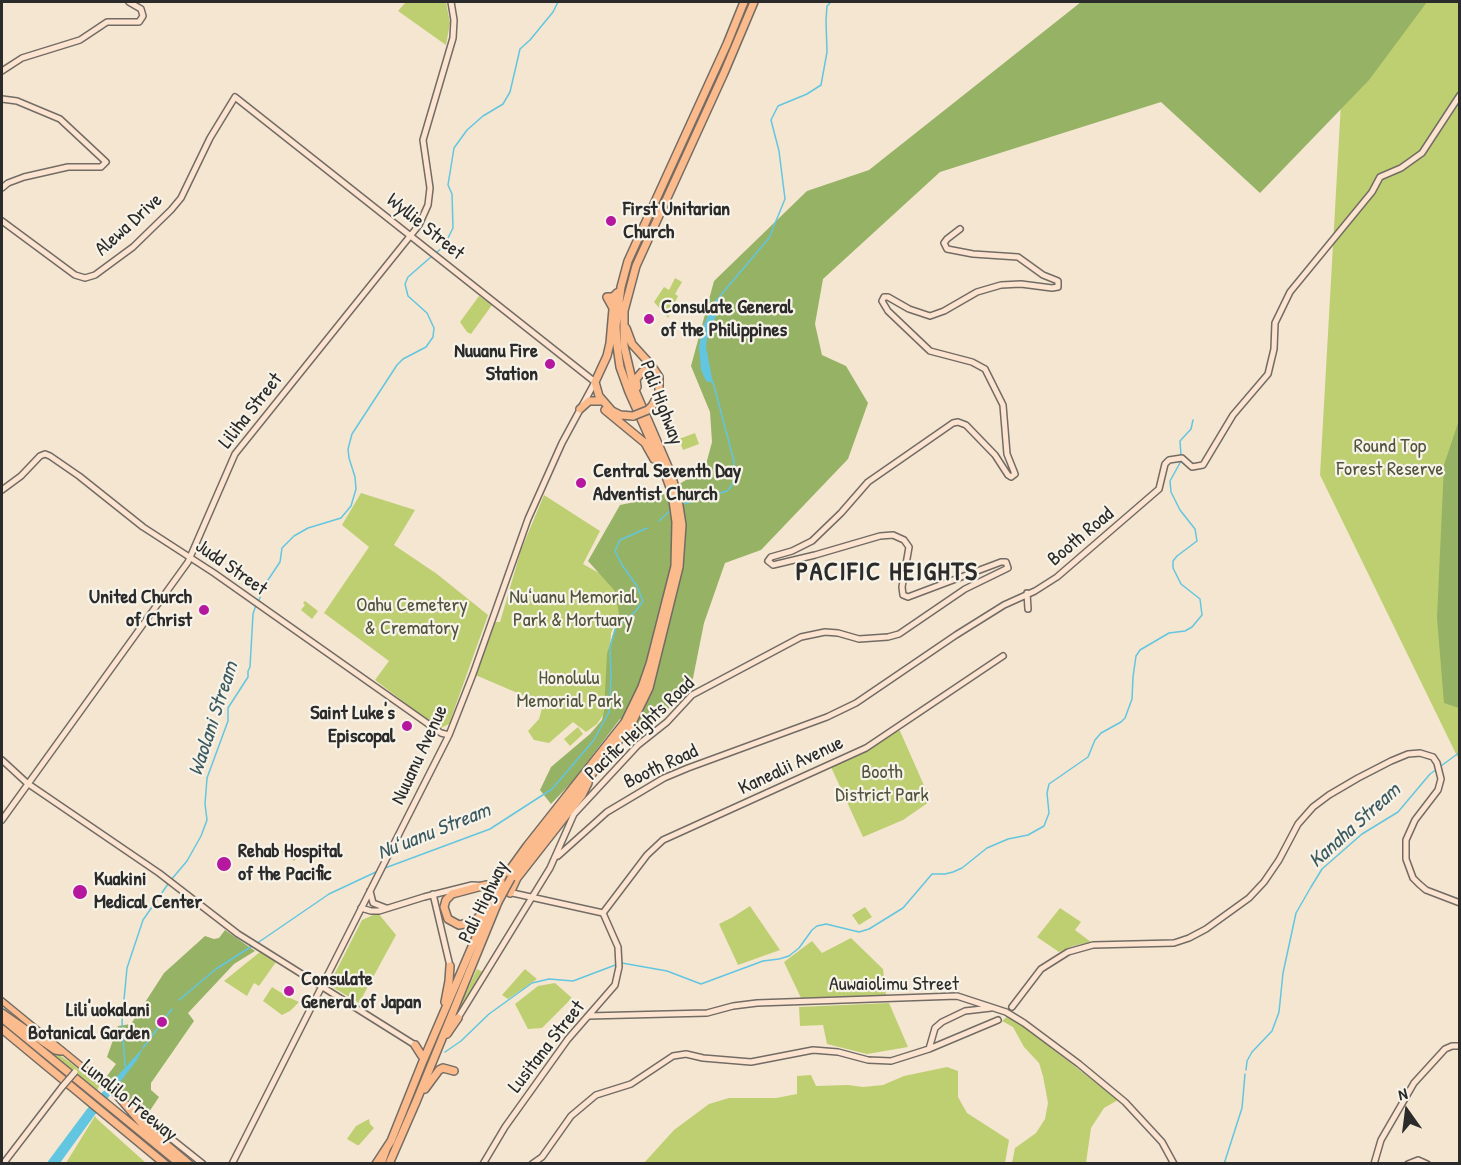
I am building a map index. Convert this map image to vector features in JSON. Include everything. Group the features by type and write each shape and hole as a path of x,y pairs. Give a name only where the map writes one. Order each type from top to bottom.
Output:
{"highway":[{"name":"Pali Highway","path":"674,493 629,392 621,367 616,326 619,290 628,261 744,2"},
{"name":"Pali Highway","path":"508,877 631,725 649,688 679,567 682,538 668,467 634,388 628,366 623,329 624,310 636,266 754,2"},
{"path":"619,290 613,309 607,356 595,382 606,411 645,443 674,493"},
{"path":"624,310 629,340 658,376 659,393 651,404"},
{"path":"580,409 590,401 603,401 612,411 620,415 633,414 648,410 655,392 655,380 652,374 646,371 640,373 636,379 646,415"},
{"path":"595,382 614,408 633,414"},
{"name":"Pali Highway","path":"390,1143 411,1090 495,901 508,877 614,735 634,704 645,679 675,566 678,512"},
{"path":"510,893 517,878 582,795 595,769"},
{"path":"486,885 452,894 444,904 445,914 452,923 468,924 476,920 495,901"},
{"name":"Pali Highway","path":"390,1164 438,1049 495,901"},
{"path":"415,1081 413,1078 446,1000 450,966"},
{"path":"2,1013 56,1050 61,1051"},
{"name":"Lunalilo Freeway","path":"2,1018 180,1164"},
{"path":"441,1041 458,1018"},
{"name":"Lunalilo Freeway","path":"2,1029 165,1164"},
{"path":"2,1035 37,1060"},
{"path":"422,1056 415,1046 427,1044"},
{"path":"416,1102 439,1070 443,1068 454,1071 441,1059 438,1049"},
{"path":"402,1097 411,1090"},
{"path":"117,1096 140,1122 189,1164"},
{"path":"376,1164 390,1143"}],"main road":[{"path":"2,1001 117,1096"},
{"name":"Pali Highway","path":"382,1164 390,1143"}],"street":[{"path":"2,71 22,58 80,40 107,22 139,22 143,16 141,9 129,2"},
{"name":"Liliha Street","path":"2,820 94,695 190,557 235,454 411,235 425,212 430,182 423,140 453,38 454,20 451,2"},
{"name":"Booth Road","path":"556,857 614,807 664,778 842,711 956,634 1057,577 1155,493 1161,486 1165,464 1175,458 1182,458 1192,466 1205,463 1233,415 1268,374 1274,350 1275,323 1290,292 1372,192 1380,177 1401,168 1422,153 1460,95"},
{"name":"Wyllie Street","path":"235,97 595,382"},
{"name":"Alewa Drive","path":"2,221 75,275 85,278 95,275 133,247 181,198 210,138 235,97"},
{"path":"2,99 17,101 60,118 106,162 101,167 68,167 24,177 2,188"},
{"name":"Pacific Heights Road","path":"458,1018 556,857 574,814 638,746 661,728 692,695 790,642 808,635 829,632 864,639 899,634 965,589 1008,568 1006,562 1002,562 908,597 903,595 902,587 909,547 904,540 893,535 880,536 773,565 770,565 768,561 771,557 792,551 812,541 837,518 868,482 955,422 966,425 995,454 1008,475 1012,477 1016,474 1007,454 1003,405 985,369 972,362 930,351 888,311 882,301 883,298 888,297 909,309 930,316 944,311 977,292 1003,284 1058,287 1058,280 1043,275 1018,257 973,254 947,249 944,243 946,239 960,229"},
{"name":"Nuuanu Avenue","path":"232,1164 449,735 528,519 562,443 595,382"},
{"name":"Judd Street","path":"2,490 21,476 40,456 47,455 79,476 143,527 256,602 441,734 449,735"},
{"path":"1027,593 1028,609"},
{"name":"Kanealii Avenue","path":"603,913 647,855 663,840 866,748 1003,657"},
{"path":"1012,1007 1041,969 1068,952 1093,945 1174,943 1206,929 1249,898 1264,882 1276,866 1298,824 1313,807 1358,778 1408,754 1420,753 1433,757 1441,779 1436,794 1415,820 1406,840 1406,859 1413,878 1426,890 1460,903"},
{"path":"2,760 27,783 176,885 252,944 415,1046"},
{"path":"564,835 569,842 576,840"},
{"path":"362,906 374,912 465,886 486,885 510,893 603,913"},
{"path":"370,891 373,903 387,908"},
{"path":"433,894 450,966"},
{"name":"Lusitana Street","path":"483,1164 560,1049 611,991 617,979 620,967 618,947 603,913"},
{"name":"Auwaiolimu Street","path":"588,1016 707,1013 757,1003 957,996 995,1007 1024,1023 1125,1102 1162,1142 1174,1164"},
{"path":"929,1049 935,1028 942,1022 965,1011 995,1007"},
{"path":"532,1164 542,1157 571,1116 596,1095 631,1083 674,1056 686,1054 751,1062 813,1050 838,1052 880,1062 891,1061 929,1049 998,1020"},
{"path":"1374,1164 1381,1140 1414,1083 1445,1049 1460,1046"},
{"path":"3,1164 79,1066"},
{"path":"117,1096 203,1164"},
{"path":"1408,1164 1418,1160 1427,1164"}],"green space":[{"path":"406,2 446,2 450,23 446,45 398,11"},
{"path":"1081,2 1427,2 1369,80 1260,193 1161,102 940,172 823,279 815,324 822,355 846,366 868,403 848,459 761,550 725,563 704,623 692,683 649,730 620,719 572,782 551,804 540,790 551,767 590,734 602,720 607,654 619,614 615,591 588,561 620,505 659,497 705,468 712,442 710,412 691,366 714,281 807,191 869,170"},
{"name":"Round Top Forest Reserve","path":"1326,2 1459,2 1459,760 1320,475 1341,103"},
{"path":"675,278 682,282 675,294 678,296 668,318 654,302 664,287 669,290"},
{"path":"479,296 492,305 471,334 460,322"},
{"path":"1459,420 1459,708 1444,703 1437,618 1444,465"},
{"path":"695,433 699,444 683,450 679,439"},
{"name":"Oahu Cemetery & Crematory","path":"361,493 415,510 394,545 437,574 488,615 449,724 439,729 375,680 389,661 324,613 369,547 342,525"},
{"path":"544,495 600,531 583,564 627,589 636,606 615,624 611,633 606,711 597,724 586,732 573,722 549,743 534,740 528,731 539,719 541,703 473,674 495,622 500,622 521,550"},
{"path":"305,601 318,611 312,619 301,610"},
{"path":"578,727 583,734 570,746 564,739"},
{"name":"Booth District Park","path":"896,729 900,731 930,799 903,820 863,837 831,767"},
{"path":"287,844 300,854 294,861 281,852"},
{"path":"750,906 780,950 738,965 719,924"},
{"path":"865,907 872,917 859,925 852,915"},
{"path":"1060,908 1081,922 1075,930 1091,942 1059,952 1037,937"},
{"path":"378,913 396,935 359,1003 329,985 362,920"},
{"name":"Lili'uokalani Botanical Garden","path":"225,930 255,951 234,964 188,1013 194,1021 151,1083 151,1090 159,1097 147,1115 104,1080 116,1064 107,1057 118,1026 131,1024 164,973 205,936 219,938"},
{"path":"851,938 883,969 886,995 801,998 784,962 812,941 822,953"},
{"path":"260,952 276,962 259,986 254,983 247,996 224,981"},
{"path":"477,969 483,972 455,1016"},
{"path":"525,969 537,979 508,999 502,995"},
{"path":"555,983 572,998 542,1028 528,1029 515,1004 538,986"},
{"path":"272,987 299,1002 282,1015 263,1001"},
{"path":"889,1003 908,1047 867,1054 827,1044 823,1025 800,1026 799,1007"},
{"path":"1009,1015 1118,1100 1104,1108 1091,1128 1086,1163 1012,1163 1015,1148 1036,1133 1045,1119 1048,1103 1039,1063 1024,1047 1013,1027 1002,1021"},
{"path":"5,1017 71,1063 99,1086 97,1091"},
{"path":"947,1067 958,1071 958,1097 967,1113 1009,1140 1005,1163 644,1163 674,1130 709,1104 729,1098 776,1098 797,1094 797,1076 811,1075 816,1086 863,1087 883,1085 904,1076"},
{"path":"95,1116 97,1119 146,1163 66,1163"},
{"path":"369,1119 374,1128 359,1145 347,1139 356,1126"}],"water":[{"path":"721,295 720,305 706,347 713,383 706,381 701,370 699,347 703,327 714,302"},
{"path":"143,1048 137,1060 60,1163 46,1164 87,1109"}],"waterway":[{"name":"Waolani Stream","path":"436,253 444,246 453,228 452,194 448,185 454,148 467,130 483,116 503,104 510,92 520,49 553,12 558,2"},
{"name":"Nuʻuanu Stream","path":"720,296 769,238 785,199 779,151 771,120 778,106 807,94 821,85 827,52 827,6 831,2"},
{"name":"Waolani Stream","path":"259,600 266,583 280,562 282,548 294,536 308,528 341,518 351,506 356,489 348,449 352,434 397,365 403,359 426,347 433,337 434,328 427,313 408,296 405,284 408,277 432,256"},
{"name":"Nuʻuanu Stream","path":"683,504 727,491 733,484 734,461 713,382"},
{"path":"1181,456 1180,441 1191,429 1193,420"},
{"path":"622,963 667,971 701,984 763,961 789,956 799,948 817,926 826,924 859,932 869,929 903,908 932,874 953,872 962,868 987,848 1008,839 1028,835 1044,826 1049,813 1047,793 1049,784 1088,757 1095,740 1101,733 1125,718 1132,699 1136,656 1140,650 1169,633 1185,631 1192,627 1202,615 1200,599 1181,584 1173,568 1173,561 1177,556 1197,541 1195,529 1180,510 1171,492 1170,481 1181,461"},
{"name":"Nuʻuanu Stream","path":"659,521 671,510"},
{"name":"Nuʻuanu Stream","path":"385,868 490,829 552,789 594,740 609,712 610,647 616,627 635,612 643,601 637,586 615,551 620,540 647,528"},
{"name":"Waolani Stream","path":"171,880 187,861 207,820 205,804 207,778 228,721 228,708 248,677 253,614 256,605"},
{"name":"Kanaha Stream","path":"1441,766 1460,752"},
{"name":"Kanaha Stream","path":"1246,1070 1247,1061 1252,1052 1272,1031 1279,1012 1283,973 1296,913 1322,869 1362,834 1398,812 1430,774 1437,769"},
{"name":"Nuʻuanu Stream","path":"256,944 329,894 378,871"},
{"name":"Waolani Stream","path":"125,1066 122,1021 127,968 143,920 168,884"},
{"name":"Nuʻuanu Stream","path":"179,1000 216,969 252,946"},
{"path":"445,1052 461,1041 489,1014 532,983 549,979 573,981 618,964"},
{"name":"Nuʻuanu Stream","path":"143,1048 172,1009"},
{"name":"Kanaha Stream","path":"1224,1164 1242,1108 1245,1074"}],"place":[{"name":"First Unitarian Church","path":"611,221"},
{"name":"Consulate General of the Philippines","path":"649,319"},
{"name":"Nuuanu Fire Station","path":"550,364"},
{"name":"Central Seventh Day Adventist Church","path":"581,483"},
{"name":"United Church of Christ","path":"204,610"},
{"name":"Saint Luke's Episcopal","path":"407,726"},
{"name":"Rehab Hospital of the Pacific","path":"224,864"},
{"name":"Kuakini Medical Center","path":"80,892"},
{"name":"Consulate General of Japan","path":"289,991"},
{"name":"Lili'uokalani Botanical Garden","path":"162,1022"}],"district":[{"name":"PACIFIC HEIGHTS","path":"887,573"}],"park label":[{"name":"Nuʻuanu Memorial Park & Mortuary","path":"573,610"},
{"name":"Honolulu Memorial Park","path":"569,690"}]}
